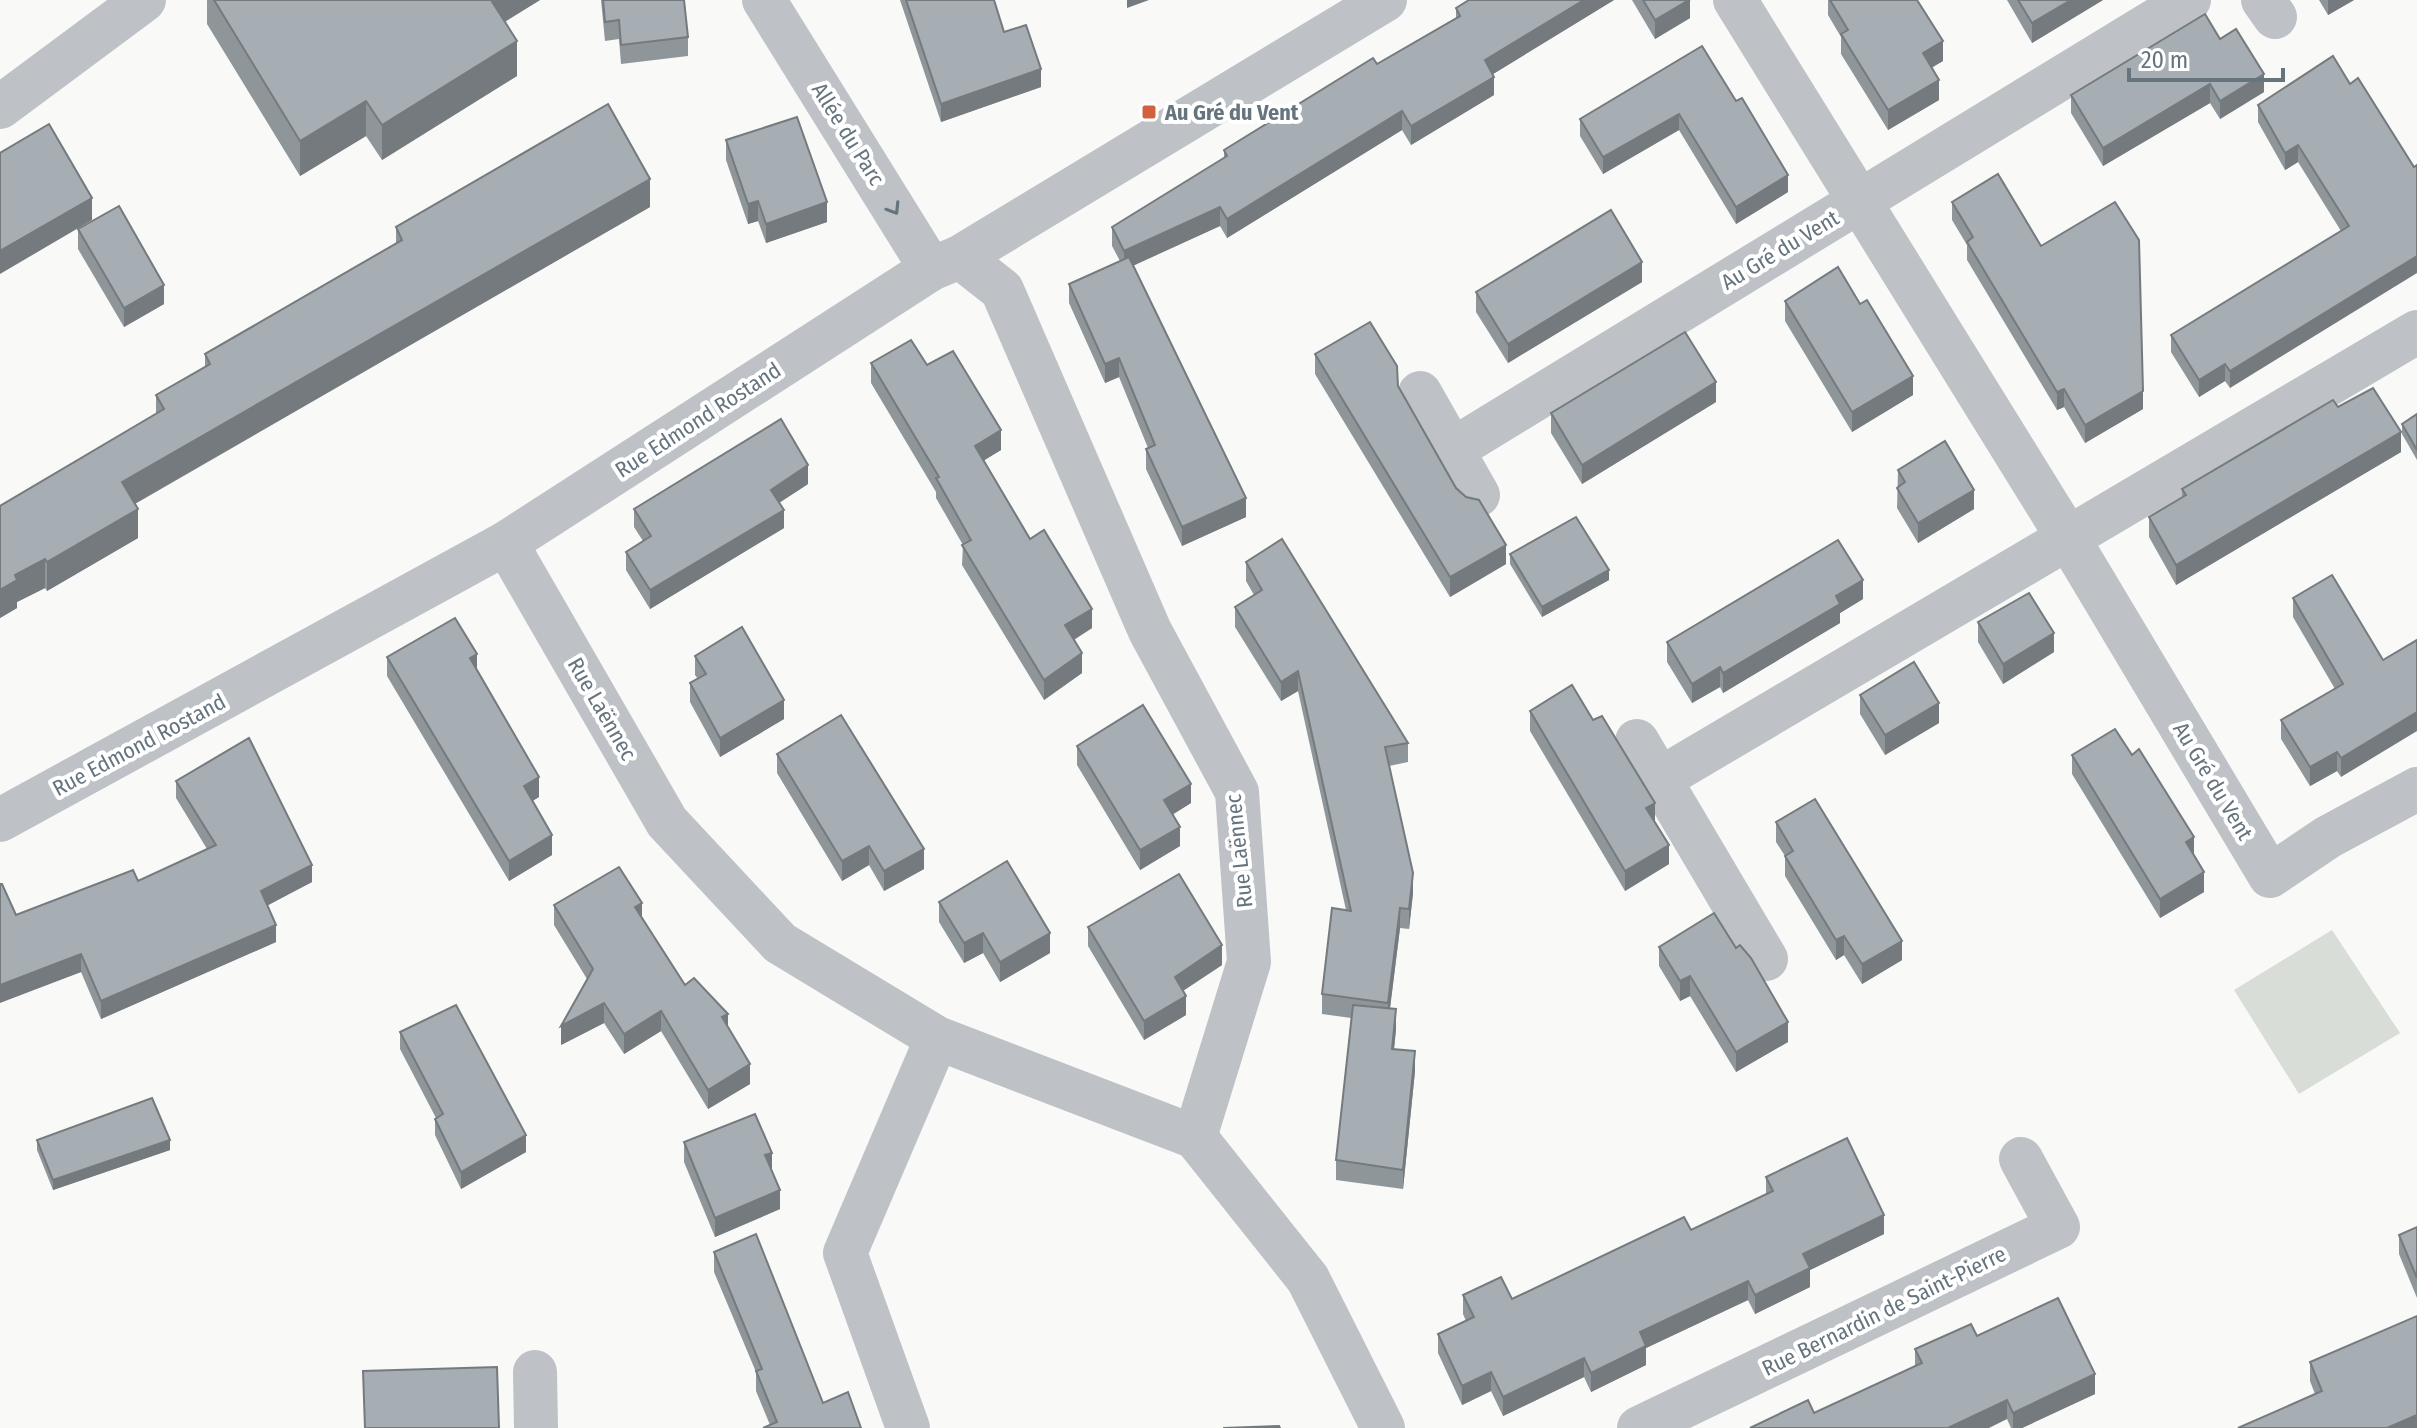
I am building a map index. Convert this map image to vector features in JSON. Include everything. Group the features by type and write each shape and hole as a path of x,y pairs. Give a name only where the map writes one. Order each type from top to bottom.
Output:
{"street":[{"path":"0,107 144,0"},
{"name":"Allée du Parc","path":"764,0 945,263"},
{"name":"Rue Edmond Rostand","path":"0,820 506,543 1324,16 1385,0"},
{"name":"Au Gré du Vent","path":"1735,0 1862,200 2270,876 2328,837 2417,789"},
{"name":"Au Gré du Vent","path":"1452,450 2189,0"},
{"name":"Rue Laënnec","path":"506,543 667,822 780,943 937,1038 1195,1137 1249,962 1237,792 1150,631 1002,290 945,263"},
{"path":"1660,779 2417,332"},
{"path":"1420,393 1478,495"},
{"path":"1637,741 1766,959"},
{"path":"908,1428 845,1253 937,1038"},
{"path":"1195,1137 1308,1279 1383,1428"},
{"name":"Rue Bernardin de Saint-Pierre","path":"1639,1428 2058,1227 2021,1159"},
{"path":"535,1372 536,1428"}],"shaded area":[{"path":"2332,930 2400,1033 2299,1094 2234,990"}],"building":[{"path":"214,0 491,0 517,41 382,125 366,101 300,141"},
{"path":"603,0 684,0 688,37 621,45 619,20 605,22"},
{"path":"906,0 994,0 1004,32 1026,25 1041,69 941,104"},
{"path":"1469,0 1584,0 1485,60 1494,77 1411,126 1402,111 1227,219 1220,207 1124,251 1112,227 1227,156 1224,150 1373,58 1377,64 1460,16 1456,8"},
{"path":"1643,0 1689,0 1655,20"},
{"path":"1830,0 1917,0 1943,41 1923,53 1939,80 1888,110 1841,34 1848,30"},
{"path":"2018,0 2071,0 2032,23"},
{"path":"2205,14 2220,39 2236,29 2264,74 2220,101 2210,84 2103,148 2071,95"},
{"path":"1702,46 1736,101 1742,98 1788,175 1736,207 1679,114 1603,157 1580,119"},
{"path":"2333,56 2350,84 2358,78 2414,167 2417,165 2417,256 2230,371 2225,364 2199,380 2171,335 2349,226 2298,145 2285,153 2258,105"},
{"path":"608,104 650,179 122,482 138,509 47,562 45,559 15,575 17,580 0,590 0,506 164,409 156,395 210,364 205,354 402,240 396,227"},
{"path":"797,117 827,202 766,224 758,201 748,204 726,140"},
{"path":"49,124 92,198 0,251 0,153"},
{"path":"1998,174 2041,246 2115,202 2139,240 2143,391 2085,425 2064,389 2057,392 1967,242 1973,237 1952,202"},
{"path":"119,206 164,285 124,308 78,229"},
{"path":"1611,210 1642,262 1508,344 1476,292"},
{"path":"1129,257 1246,498 1182,527 1146,449 1155,445 1119,358 1105,364 1069,284"},
{"path":"1838,267 1860,304 1867,300 1913,376 1852,412 1785,301"},
{"path":"1370,322 1397,366 1398,386 1456,488 1466,497 1479,500 1506,545 1450,577 1315,354"},
{"path":"1685,332 1716,382 1582,465 1551,413"},
{"path":"911,340 927,365 953,351 1001,430 975,446 1030,539 1044,530 1092,609 1065,625 1082,653 1044,680 962,545 971,540 936,478 939,477 871,363"},
{"path":"2373,388 2401,432 2176,565 2149,517 2186,495 2182,489 2333,400 2338,407"},
{"path":"2417,414 2417,450 2402,424"},
{"path":"781,419 808,465 771,490 784,510 650,590 626,552 651,536 634,509"},
{"path":"1945,441 1974,490 1918,523 1897,488 1905,482 1898,470"},
{"path":"1576,517 1609,570 1542,607 1510,554"},
{"path":"1282,539 1408,743 1385,747 1413,873 1409,909 1400,908 1388,1003 1322,994 1332,908 1351,911 1298,671 1281,682 1235,607 1262,590 1246,562"},
{"path":"1838,540 1863,580 1836,596 1840,604 1723,673 1720,667 1692,684 1667,642"},
{"path":"2332,575 2383,660 2417,640 2417,712 2341,758 2337,752 2310,767 2281,720 2343,684 2293,598"},
{"path":"2029,593 2054,633 2003,664 1978,622"},
{"path":"455,618 477,654 470,658 539,777 524,786 552,835 509,861 387,657"},
{"path":"742,627 784,700 720,738 690,683 706,674 695,656"},
{"path":"1914,662 1939,703 1885,735 1860,695"},
{"path":"1572,685 1593,720 1602,716 1655,803 1646,808 1669,845 1625,871 1530,711"},
{"path":"1143,705 1191,784 1164,800 1180,827 1140,850 1077,746"},
{"path":"841,715 924,849 884,871 869,846 842,861 777,754"},
{"path":"2115,729 2132,755 2139,749 2194,837 2186,842 2204,872 2160,899 2072,755"},
{"path":"249,738 312,865 261,891 276,925 101,1001 81,954 0,985 0,884 16,915 133,870 138,881 216,845 176,781"},
{"path":"1815,799 1902,941 1862,964 1844,936 1836,940 1785,856 1793,851 1776,822"},
{"path":"1007,861 1050,933 1000,962 983,933 964,943 939,902"},
{"path":"619,867 642,903 635,907 685,985 694,978 728,1014 722,1017 750,1064 708,1090 661,1011 624,1034 604,1003 561,1026 593,969 554,905"},
{"path":"1179,874 1222,945 1175,977 1186,996 1144,1021 1088,927"},
{"path":"1714,913 1736,948 1740,945 1751,958 1788,1022 1736,1052 1690,976 1680,981 1659,947"},
{"path":"456,1005 526,1135 461,1172 435,1119 443,1114 400,1032"},
{"path":"1353,1005 1396,1009 1392,1049 1415,1051 1403,1170 1336,1160"},
{"path":"152,1098 170,1140 53,1180 37,1140"},
{"path":"755,1114 772,1153 765,1155 780,1190 715,1218 684,1142"},
{"path":"1847,1138 1884,1215 1803,1254 1810,1268 1755,1295 1748,1281 1640,1332 1646,1346 1591,1373 1584,1358 1503,1397 1491,1372 1462,1386 1438,1334 1474,1317 1463,1295 1501,1277 1512,1299 1684,1217 1691,1230 1773,1191 1766,1177"},
{"path":"2417,1227 2417,1278 2399,1235"},
{"path":"756,1234 823,1403 848,1392 861,1428 763,1428 777,1422 756,1371 762,1369 714,1252"},
{"path":"2058,1298 2095,1374 2013,1413 2007,1400 1948,1428 1750,1428 1808,1400 1814,1413 1922,1363 1915,1349 1971,1324 1977,1336"},
{"path":"2417,1316 2417,1415 2387,1428 2238,1428 2322,1391 2310,1362"},
{"path":"497,1367 499,1428 365,1428 363,1371"},
{"path":"1279,1426 1280,1428 1223,1428"}],"place":[{"name":"Au Gré du Vent","path":"1149,112"}]}
